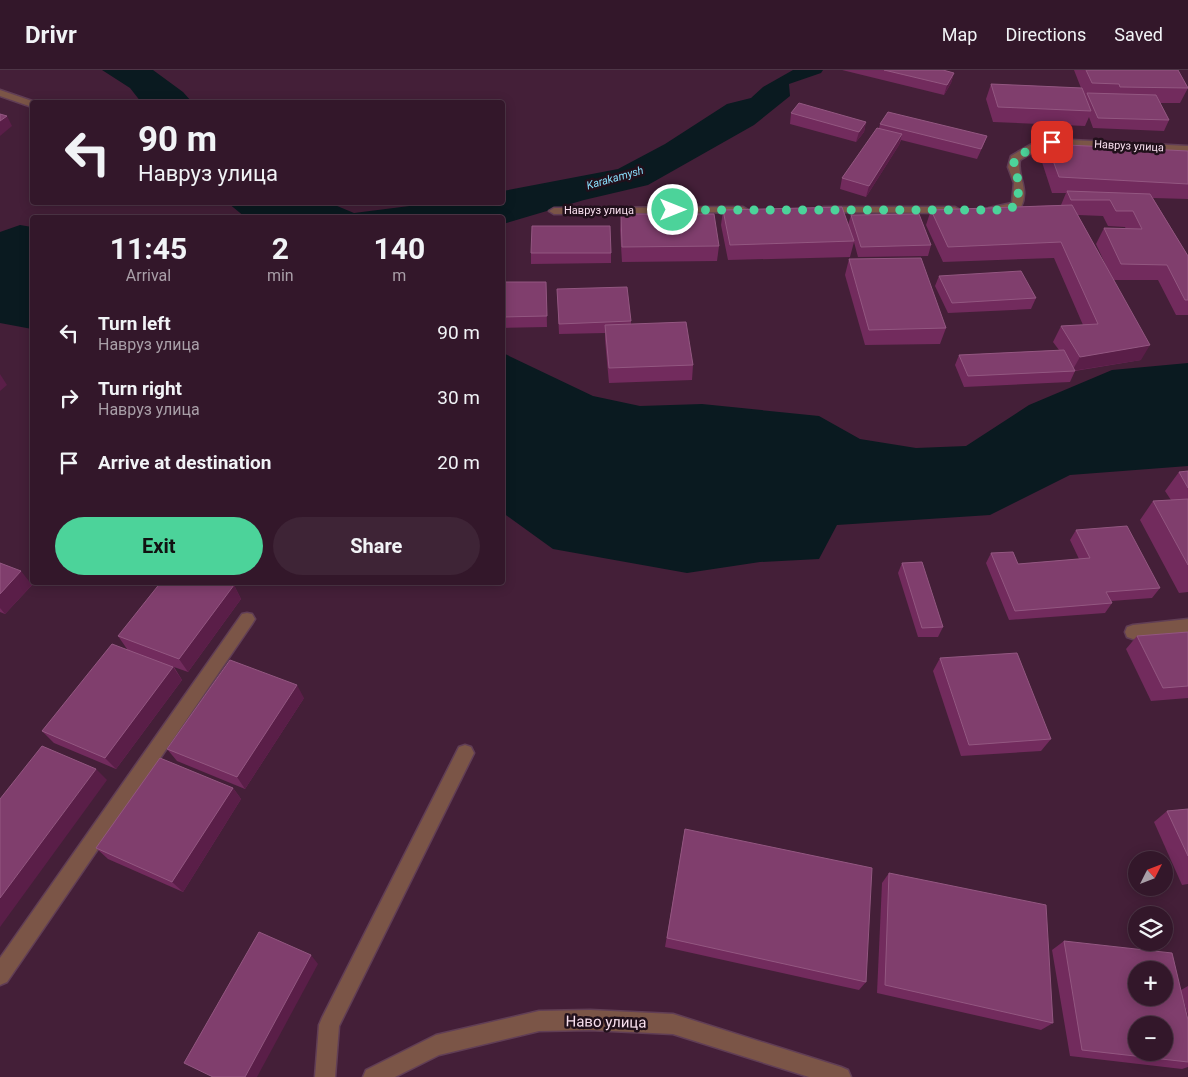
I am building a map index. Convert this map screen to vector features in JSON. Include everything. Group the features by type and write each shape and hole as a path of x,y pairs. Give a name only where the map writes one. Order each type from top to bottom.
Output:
{"street":[{"path":"0,93 30,103"},
{"name":"Навруз улица","path":"811,210 1008,210 1016,205 1020,184 1013,167 1015,158 1034,147 1052,142 1188,149"},
{"name":"Навруз улица","path":"554,211 752,210"},
{"path":"0,975 247,619"},
{"path":"1133,632 1188,626"},
{"path":"325,1077 329,1024 465,753"},
{"name":"Наво улица","path":"373,1077 436,1045 539,1021 590,1020 672,1024 841,1077"}],"water":[{"path":"102,70 153,70 183,92 190,100 139,100 130,88"},
{"name":"Karakamysh","path":"793,70 823,70 821,73 789,84 790,96 754,125 648,185 584,200 505,223 505,215 243,215 230,205 335,205 354,213 417,205 505,205 505,191 618,169 665,144 727,104 751,98 763,87"},
{"path":"20,225 30,227 30,329 0,323 0,232"},
{"path":"505,354 593,396 640,406 702,404 819,416 860,439 916,448 966,446 1029,405 1112,370 1188,363 1188,466 1070,475 990,515 837,525 819,559 760,562 687,573 553,549 505,514"}],"building":[{"path":"884,70 943,70 954,73 947,85"},
{"path":"1086,70 1178,70 1188,88 1120,87 1119,84 1092,83"},
{"path":"991,84 1082,88 1091,111 998,107"},
{"path":"1087,93 1156,95 1169,120 1098,118"},
{"path":"799,103 866,122 859,132 791,113"},
{"path":"888,112 987,136 981,149 880,124"},
{"path":"0,114 7,116 0,121"},
{"path":"877,128 902,134 869,186 842,178"},
{"path":"1047,144 1188,151 1188,184 1059,177"},
{"path":"1067,191 1150,194 1188,256 1188,300 1185,300 1167,265 1121,264 1104,228 1142,229 1133,211 1116,211 1110,200 1071,200"},
{"path":"1072,205 1150,345 1080,357 1061,326 1098,324 1061,242 948,247 931,210"},
{"path":"842,207 854,241 730,245 723,210"},
{"path":"621,214 714,214 719,246 622,247"},
{"path":"919,214 931,245 861,247 851,215"},
{"path":"532,226 610,226 611,253 531,253"},
{"path":"921,258 946,328 869,330 849,259"},
{"path":"1021,271 1036,298 952,303 939,276"},
{"path":"505,282 546,282 547,316 505,317"},
{"path":"627,287 631,321 559,324 557,289"},
{"path":"686,322 693,365 609,368 605,325"},
{"path":"1064,350 1075,371 968,376 959,355"},
{"path":"1188,471 1188,488 1179,472"},
{"path":"1188,499 1188,565 1153,501"},
{"path":"1127,526 1160,588 1106,592 1112,603 1015,611 991,553 1013,552 1018,564 1090,558 1076,530"},
{"path":"922,562 943,627 922,628 902,563"},
{"path":"0,563 21,571 0,594"},
{"path":"159,585 234,585 179,659 118,636"},
{"path":"1188,632 1188,686 1163,688 1137,636"},
{"path":"112,644 173,667 105,758 42,731"},
{"path":"1017,653 1051,739 969,745 940,658"},
{"path":"230,660 297,685 237,777 167,749"},
{"path":"42,746 96,769 0,898 0,799"},
{"path":"160,758 233,788 172,882 96,848"},
{"path":"1188,809 1188,856 1167,811"},
{"path":"685,829 872,868 866,982 667,938"},
{"path":"889,873 1046,905 1053,1023 885,985"},
{"path":"259,932 311,955 245,1077 213,1077 184,1063"},
{"path":"1064,941 1128,948 1128,951 1172,953 1188,1020 1188,1062 1173,1060 1173,1016 1128,1016 1128,1055 1082,1050"}],"route":[{"path":"673,210 1008,210 1016,205 1020,184 1013,167 1015,158 1034,147 1052,142"}]}
